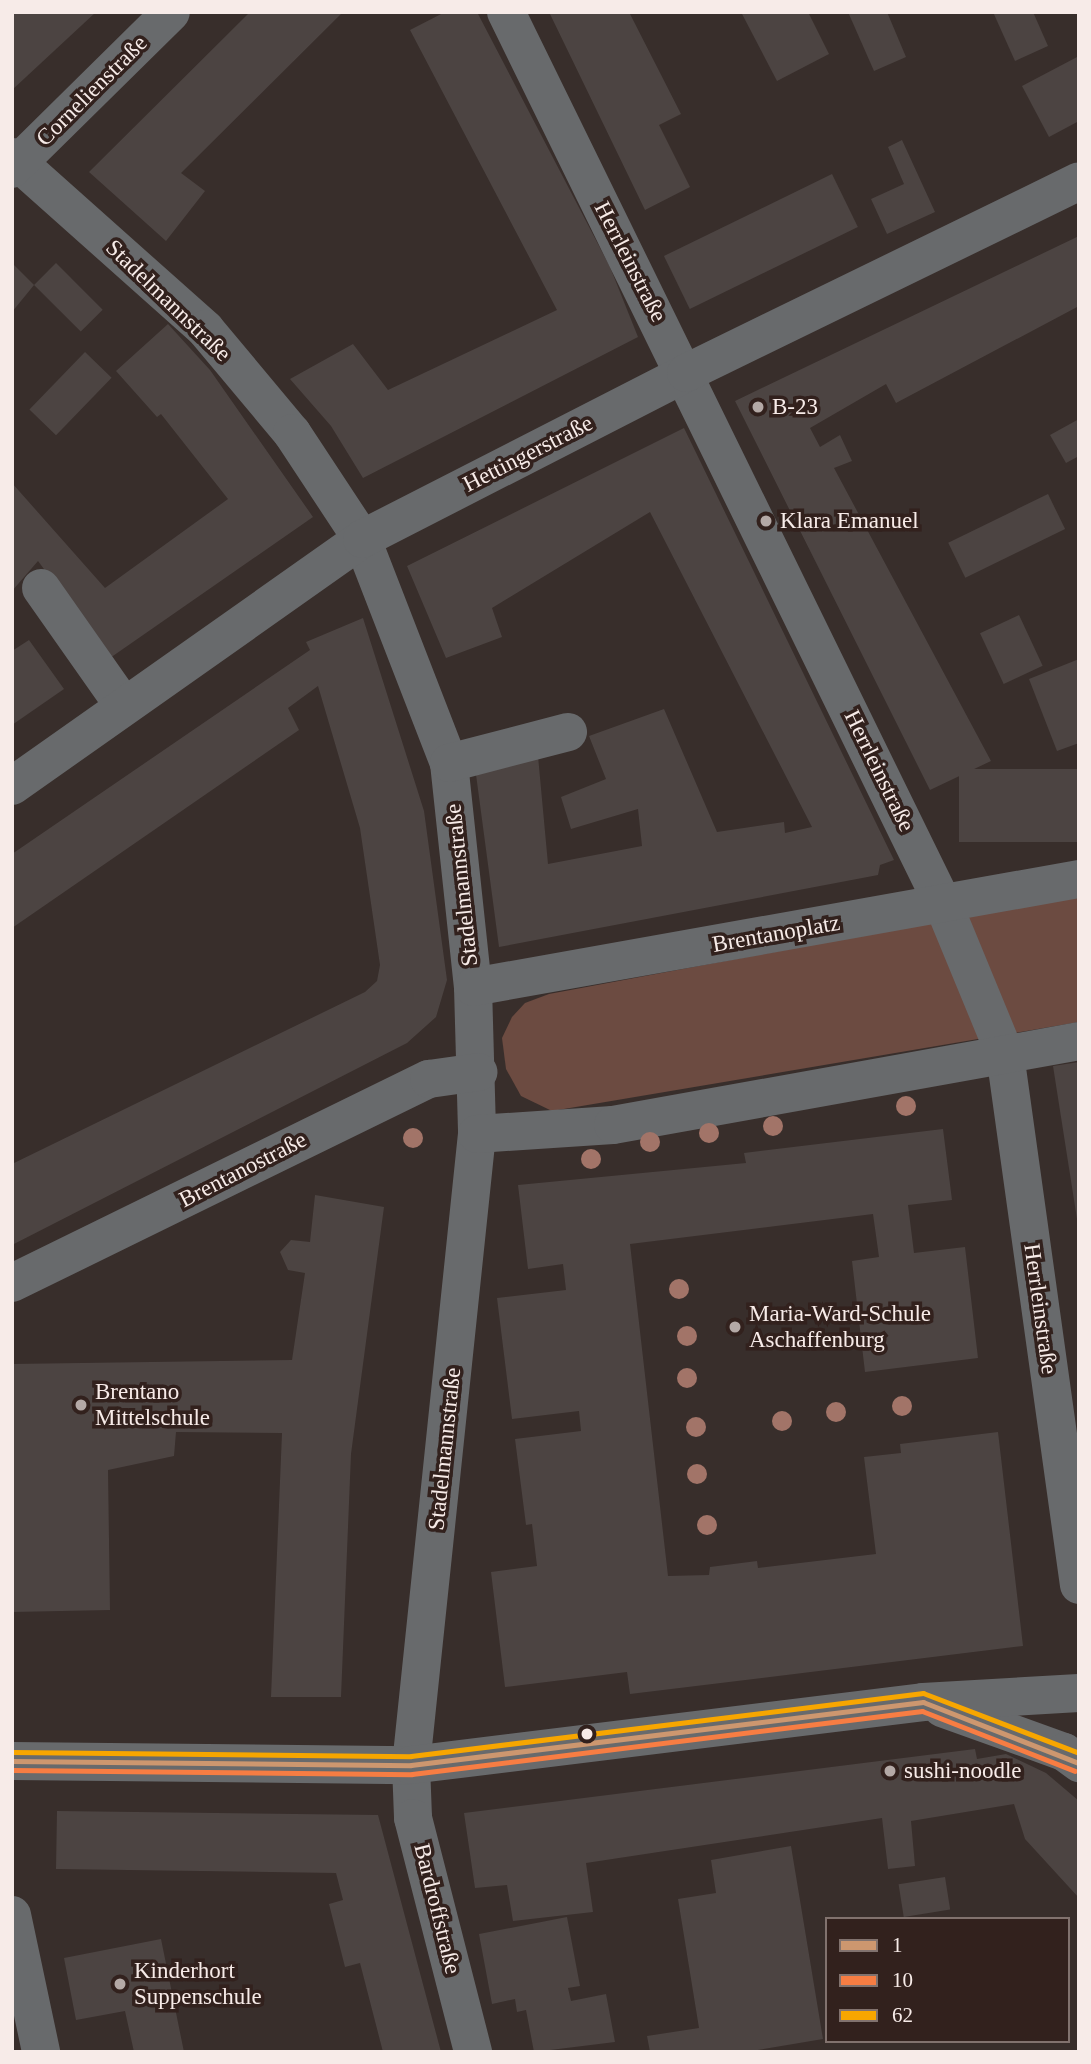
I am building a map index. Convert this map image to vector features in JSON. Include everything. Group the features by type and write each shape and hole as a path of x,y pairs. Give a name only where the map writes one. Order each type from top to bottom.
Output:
{"street":[{"name":"Cornelienstraße","path":"14,163 171,12"},
{"name":"Herrleinstraße","path":"506,12 686,373 944,906 1005,1054 1079,1585"},
{"name":"Stadelmannstraße","path":"14,163 205,329 292,433 362,539 449,763 473,987 479,1072 477,1134 411,1765"},
{"name":"Hettingerstraße","path":"12,786 362,539 686,373 1079,181"},
{"path":"41,588 124,706"},
{"path":"449,763 568,733"},
{"name":"Brentanoplatz","path":"473,987 944,906 1079,879"},
{"path":"477,1134 613,1125 1079,1041"},
{"name":"Brentanostraße","path":"12,1283 429,1079 479,1072"},
{"path":"12,1760 411,1765 923,1702 1079,1692"},
{"path":"923,1702 1020,1735 1079,1763"},
{"name":"Bardroffstraße","path":"411,1765 414,1818 473,2052"},
{"path":"12,1915 41,2052"}],"shaded area":[{"path":"1079,895 1079,1022 552,1111 521,1096 506,1069 502,1038 512,1017 525,1003 549,994"}],"building":[{"path":"12,12 96,12 12,90"},
{"path":"250,12 343,12 181,173 205,191 166,241 89,172"},
{"path":"445,12 477,12 610,267 638,337 363,478 331,426 290,379 353,344 388,390 557,310 410,30"},
{"path":"549,12 629,12 681,114 659,125 690,187 645,210"},
{"path":"741,12 808,12 829,54 777,81"},
{"path":"848,12 887,12 906,57 874,71"},
{"path":"993,12 1033,12 1048,46 1015,61"},
{"path":"1079,56 1079,121 1049,137 1022,86"},
{"path":"902,140 935,212 887,234 871,199 904,184 888,147"},
{"path":"832,174 858,227 690,309 664,256"},
{"path":"1079,236 1079,306 896,403 886,384 810,428 820,447 840,435 852,461 834,468 991,761 930,790 735,401"},
{"path":"12,263 34,285 12,312"},
{"path":"56,263 103,310 81,332 34,285"},
{"path":"168,324 210,370 313,517 110,658 38,561 12,591 12,483 105,588 228,499 161,414 157,417 116,371"},
{"path":"85,352 112,378 56,435 29,410"},
{"path":"1079,419 1079,456 1066,463 1050,435"},
{"path":"684,428 894,860 880,865 878,875 499,947 475,767 538,756 548,864 642,846 638,809 571,829 561,797 606,779 589,736 664,709 717,832 784,822 785,833 812,827 650,512 492,608 502,637 446,658 407,566"},
{"path":"1048,494 1065,529 965,578 948,543"},
{"path":"1019,615 1043,666 1004,684 980,633"},
{"path":"363,618 424,811 447,980 436,1017 407,1043 12,1245 12,1164 365,992 377,981 380,965 360,828 318,686 288,708 299,730 12,928 12,854 310,650 306,642"},
{"path":"29,640 64,689 12,725 12,651"},
{"path":"1079,659 1079,743 1057,751 1029,679"},
{"path":"959,769 1079,769 1079,842 959,842"},
{"path":"1079,1062 1079,1219 1077,1219 1053,1066"},
{"path":"943,1129 952,1200 908,1205 914,1253 965,1247 978,1358 865,1372 852,1261 879,1257 873,1214 630,1244 668,1576 709,1575 710,1567 757,1561 758,1568 876,1554 864,1457 901,1453 900,1444 998,1432 1023,1646 630,1694 627,1672 505,1687 491,1572 537,1566 532,1524 526,1525 515,1439 581,1431 579,1411 512,1419 497,1298 566,1290 563,1264 528,1269 518,1185 746,1163 744,1153"},
{"path":"315,1195 384,1207 351,1454 341,1697 271,1697 282,1433 176,1432 174,1456 108,1470 110,1610 12,1612 12,1364 292,1360 305,1273 288,1270 280,1252 291,1240 310,1242"},
{"path":"975,1749 977,1759 1006,1754 1046,1773 1079,1801 1079,1898 1025,1839 1014,1804 911,1821 915,1866 888,1869 882,1818 586,1863 593,1912 513,1921 507,1885 475,1888 464,1813"},
{"path":"57,1811 378,1815 441,2052 383,2052 360,1963 345,1967 329,1904 343,1900 336,1873 56,1869"},
{"path":"791,1846 823,2039 746,2052 650,2052 647,2036 699,2028 678,1899 716,1893 711,1860"},
{"path":"945,1877 950,1910 904,1917 899,1884"},
{"path":"567,1917 580,1986 568,1988 571,2001 606,1994 615,2042 534,2052 526,2010 517,2012 515,1999 492,2004 479,1934"},
{"name":"Kinderhort Suppenschule","path":"161,1939 184,2052 134,2052 125,2011 76,2020 64,1958"}],"transit line":[{"name":"62","path":"12,1752 411,1756 923,1693 1079,1753"},
{"name":"1","path":"12,1761 411,1765 923,1702 1079,1763"},
{"name":"10","path":"12,1770 412,1774 922,1711 1075,1771"}],"place":[{"name":"B-23","path":"758,407"},
{"name":"Klara Emanuel","path":"766,521"},
{"name":"Maria-Ward-Schule Aschaffenburg","path":"735,1327"},
{"name":"Brentano Mittelschule","path":"81,1405"},
{"name":"sushi-noodle","path":"890,1771"},
{"name":"Kinderhort Suppenschule","path":"120,1984"}]}
